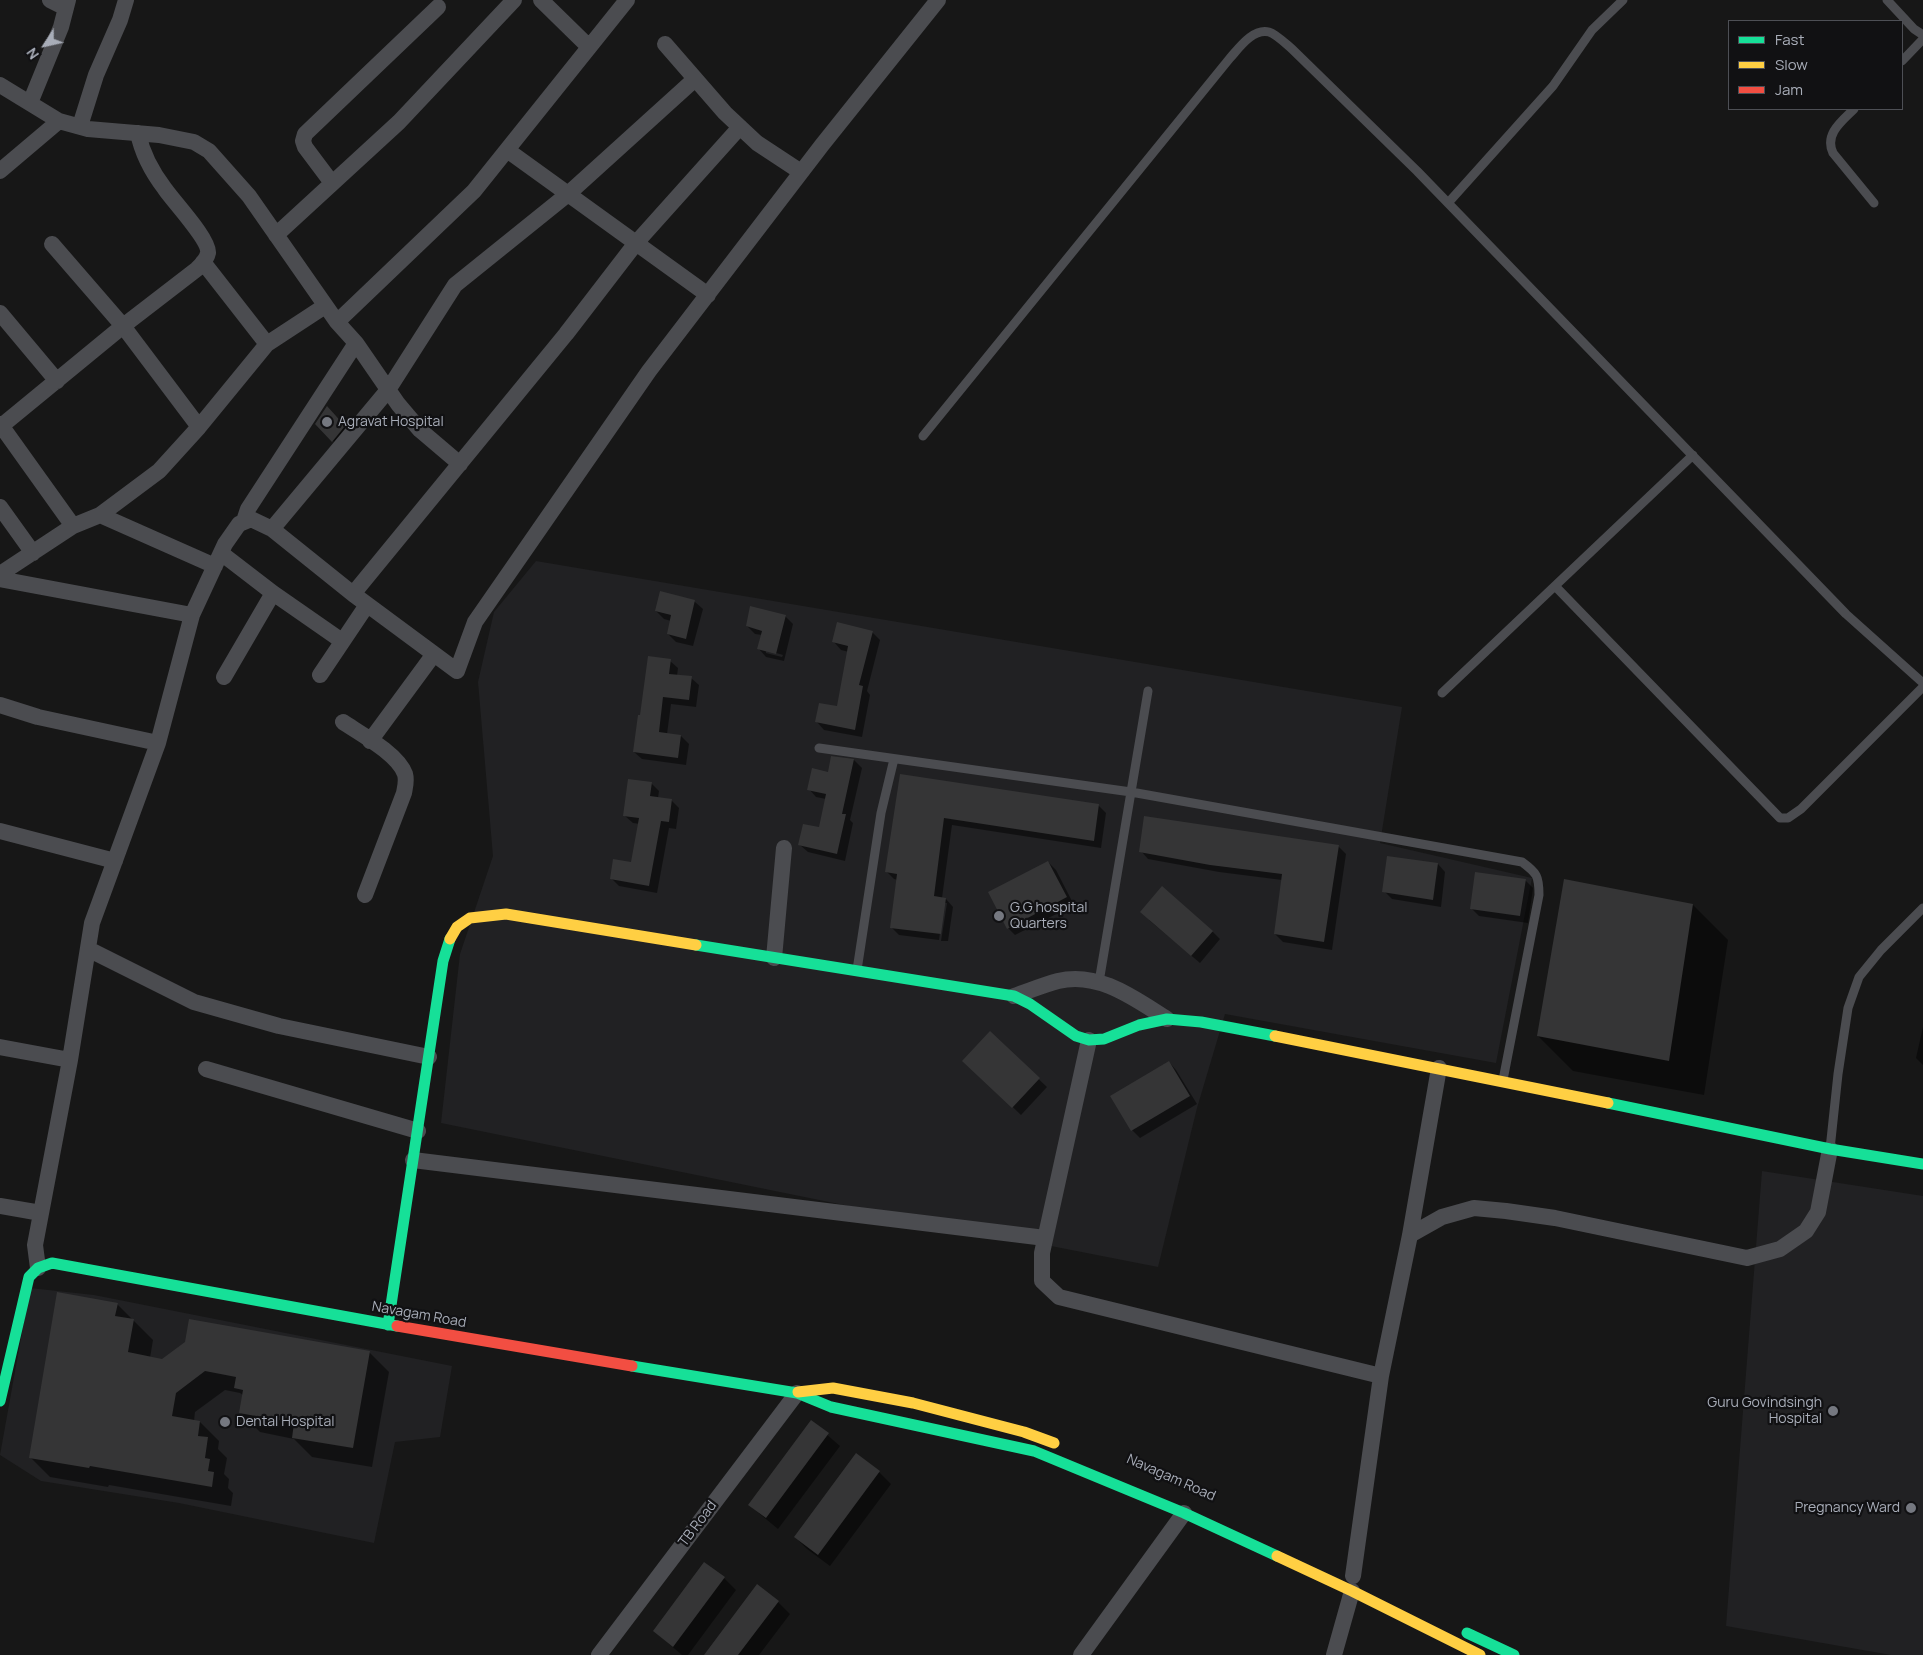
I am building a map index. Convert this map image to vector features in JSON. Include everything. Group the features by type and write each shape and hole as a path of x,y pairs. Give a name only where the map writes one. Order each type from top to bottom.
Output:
{"street":[{"path":"30,103 61,27 67,4 50,0"},
{"path":"80,126 96,75 120,20 126,0"},
{"path":"276,235 399,122 514,0"},
{"path":"541,0 590,47"},
{"path":"337,322 474,191 627,0"},
{"path":"0,1401 29,1277 38,1268 35,1245 70,1060 92,923 158,743 192,615 234,530 244,521 251,519 272,530 353,594 457,671 475,622 649,371 801,172 938,0"},
{"path":"332,183 304,147 305,134 438,7"},
{"path":"665,44 725,113 757,143 801,172"},
{"path":"272,530 388,390 455,285 568,194 695,78"},
{"path":"0,86 59,120 88,128 138,133 194,142 209,151 249,196 325,306 420,430 460,464"},
{"path":"0,171 59,120"},
{"path":"353,594 566,334 636,243 740,126"},
{"path":"73,526 0,425 197,269 208,254 207,246 196,228 164,188 141,150 138,133"},
{"path":"507,150 708,295"},
{"path":"52,244 123,326 200,427"},
{"path":"203,262 267,344"},
{"path":"0,574 73,526 100,515 159,471 200,427 267,344 325,306"},
{"path":"0,313 57,381"},
{"path":"244,521 248,509 356,344"},
{"path":"0,507 32,553"},
{"path":"100,515 218,559 274,593 342,641"},
{"path":"0,579 192,615"},
{"path":"224,677 274,593"},
{"path":"320,675 367,604"},
{"path":"370,741 434,654"},
{"path":"0,705 38,717 158,743"},
{"path":"343,722 391,755 404,772 407,781 365,895"},
{"path":"0,831 115,861"},
{"path":"774,958 784,848"},
{"path":"388,1325 443,961 448,941 456,926 466,918 483,914 506,914 1014,996 1030,1004 1076,1036 1089,1040 1104,1039 1139,1024 1167,1019 1201,1022 1830,1148 1923,1164"},
{"path":"88,949 194,1002 279,1026 429,1057"},
{"path":"1014,996 1060,981 1081,980 1099,982 1128,994 1167,1019"},
{"path":"1089,1040 1042,1253 1042,1281 1059,1297 1381,1376"},
{"path":"0,1047 70,1060"},
{"path":"1334,1655 1352,1580 1381,1376 1410,1235 1438,1068"},
{"path":"206,1069 418,1131"},
{"path":"1410,1235 1442,1217 1474,1208 1555,1218 1747,1258 1780,1249 1806,1231 1818,1212 1830,1148"},
{"path":"413,1160 1045,1238"},
{"path":"0,1206 41,1213"},
{"name":"Navagam Road","path":"38,1268 52,1263 388,1325 798,1393 831,1407 1034,1451 1352,1580 1480,1655"},
{"name":"Navagam Road","path":"798,1393 833,1388 913,1403 1024,1432 1066,1448"},
{"name":"TB Road","path":"599,1655 798,1393"},
{"path":"1081,1655 1184,1513"},
{"path":"1458,1629 1514,1655"}],"lane":[{"path":"1448,203 1553,86 1592,30 1623,0"},
{"path":"1887,0 1914,29 1923,35"},
{"path":"923,436 1230,58 1247,40 1259,32 1269,32 1292,49 1448,203 1846,614 1923,685 1801,809 1788,818 1780,818 1556,586"},
{"path":"1903,60 1923,39"},
{"path":"1853,110 1834,130 1830,140 1830,147 1874,203"},
{"path":"1442,693 1693,455"},
{"path":"1099,982 1148,691"},
{"path":"819,748 1131,792 1522,862 1536,872 1539,895 1503,1081"},
{"path":"857,971 881,813 894,759"},
{"path":"1830,1148 1838,1074 1848,1008 1859,977 1881,950 1923,908"}],"shaded area":[{"name":"G.G hospital Quarters","path":"536,561 1402,707 1380,843 1532,878 1496,1063 1225,1014 1197,1108 1158,1267 441,1123 460,954 493,856 478,682 494,612"},
{"name":"Guru Govindsingh Hospital","path":"1762,1171 1923,1196 1923,1655 1891,1655 1726,1626"},
{"name":"Dental Hospital","path":"30,1288 94,1295 452,1366 440,1437 395,1442 374,1543 179,1503 41,1481 0,1455"}],"building":[{"path":"327,406 345,426 332,442 315,424"},
{"path":"660,591 695,600 686,639 667,634 671,615 655,611"},
{"path":"750,606 786,615 776,654 757,649 762,631 746,626"},
{"path":"837,622 873,631 859,685 863,686 855,730 815,722 819,703 837,706 848,646 832,642"},
{"path":"648,656 671,659 669,674 692,676 689,700 663,697 659,732 681,735 678,758 633,752"},
{"path":"831,756 854,759 842,814 846,814 837,854 798,845 803,824 819,827 826,794 807,790 812,768 828,772"},
{"path":"900,774 1099,804 1094,841 944,818 934,896 946,898 941,934 890,928 897,874 885,872"},
{"path":"628,779 652,782 650,796 672,799 669,822 661,821 649,886 610,879 613,859 631,862 639,818 623,816"},
{"path":"1144,816 1339,845 1324,942 1274,934 1282,874 1210,865 1139,852"},
{"path":"1387,856 1438,863 1433,900 1382,892"},
{"path":"1048,861 1067,897 1007,929 988,892"},
{"path":"1475,872 1526,879 1520,916 1470,909"},
{"path":"1564,879 1693,904 1669,1061 1537,1036"},
{"path":"1162,886 1213,931 1191,956 1140,912"},
{"path":"990,1031 1040,1078 1012,1108 962,1061"},
{"path":"1169,1061 1190,1096 1131,1131 1110,1096"},
{"path":"57,1292 118,1303 115,1316 134,1319 128,1352 162,1359 185,1342 189,1319 370,1351 353,1448 292,1438 294,1423 239,1413 243,1390 234,1388 236,1377 205,1371 176,1393 172,1416 200,1421 198,1436 208,1437 205,1458 210,1459 208,1471 214,1472 212,1487 90,1466 89,1468 29,1458"},
{"path":"811,1420 829,1433 766,1518 748,1505"},
{"path":"856,1453 880,1471 818,1555 794,1537"},
{"path":"704,1562 725,1577 673,1647 653,1631"},
{"path":"757,1584 779,1601 738,1655 704,1655"}],"traffic: fast":[{"path":"388,1325 443,961 450,939"},
{"path":"696,945 1014,996 1030,1004 1076,1036 1089,1040 1104,1039 1139,1025 1167,1019 1201,1022 1275,1036"},
{"path":"1608,1103 1830,1149 1923,1164"},
{"path":"0,1401 29,1277 38,1268 52,1263 397,1326"},
{"path":"632,1366 797,1393 831,1407 1034,1451 1184,1513 1277,1556"},
{"path":"1467,1633 1514,1655"}],"traffic: slow":[{"path":"450,939 457,927 470,918 506,914 696,945"},
{"path":"1275,1036 1608,1103"},
{"path":"798,1392 833,1388 913,1403 1024,1432 1054,1443"},
{"path":"1277,1556 1480,1655"}],"traffic: jam":[{"path":"397,1326 632,1366"}],"place":[{"name":"Agravat Hospital","path":"327,422"},
{"name":"G.G hospital Quarters","path":"999,916"},
{"name":"Guru Govindsingh Hospital","path":"1833,1411"},
{"name":"Dental Hospital","path":"225,1422"},
{"name":"Pregnancy Ward","path":"1911,1508"}]}
